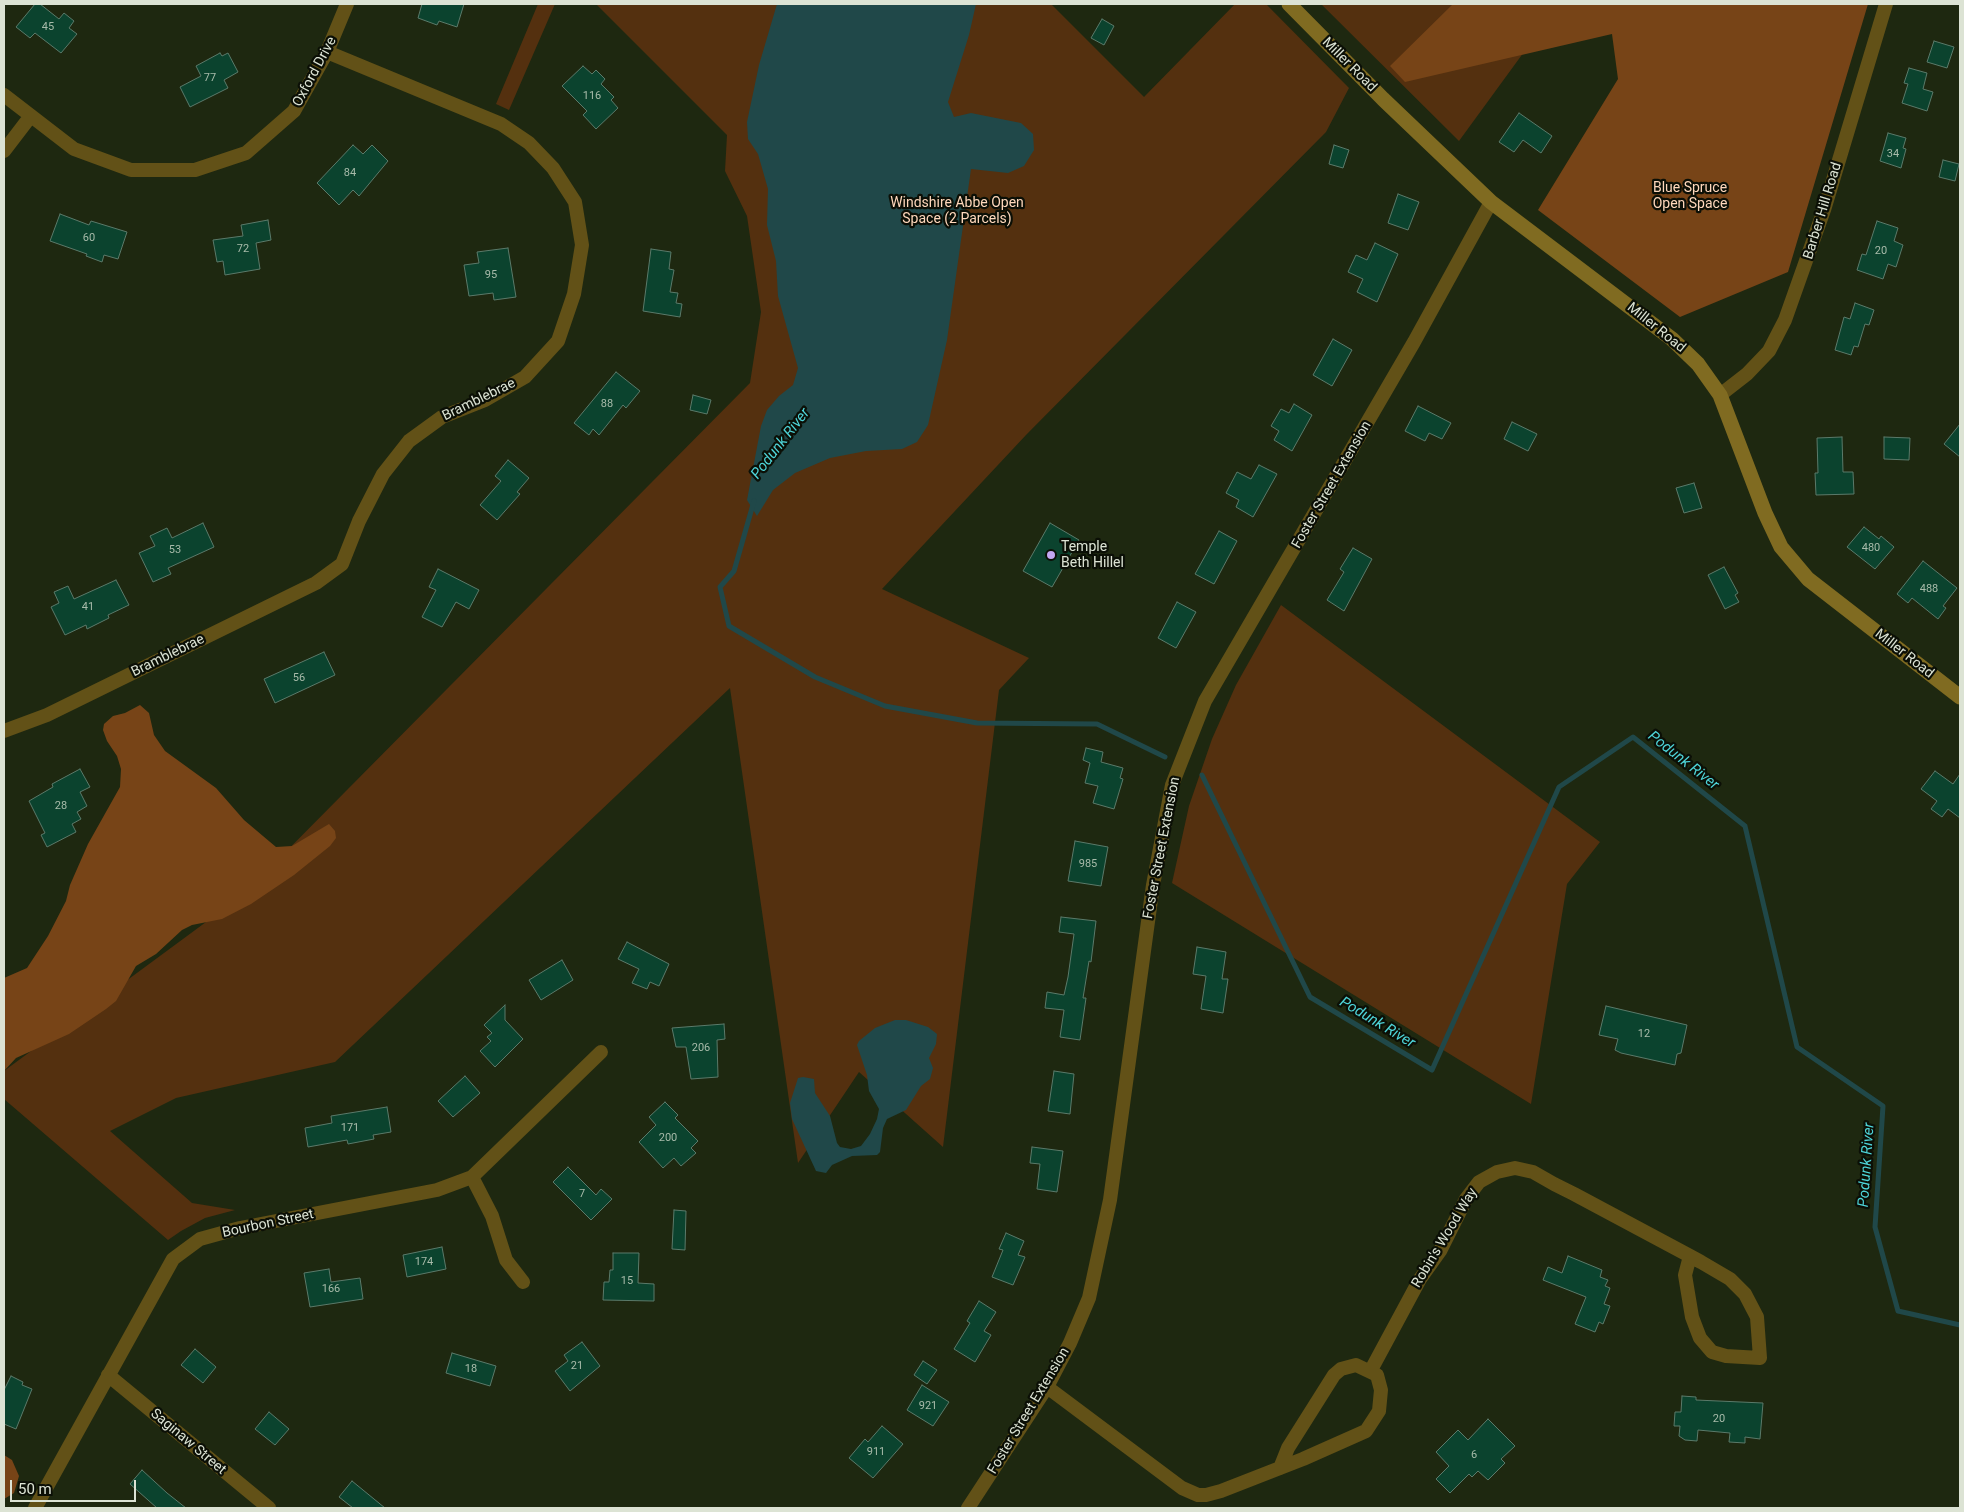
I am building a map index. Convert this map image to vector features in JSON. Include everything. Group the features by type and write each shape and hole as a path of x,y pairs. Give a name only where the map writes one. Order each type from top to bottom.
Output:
{"street":[{"name":"Oxford Drive","path":"4,95 74,150 131,170 194,170 246,153 294,111 327,52 348,4"},
{"name":"Miller Road","path":"1289,4 1383,99 1491,202 1672,339 1698,364 1720,395 1765,513 1781,546 1808,579 1960,698"},
{"name":"Barber Hill Road","path":"1720,395 1747,374 1769,351 1785,320 1824,210 1886,4"},
{"name":"Bramblebrae","path":"4,731 47,715 316,583 342,564 359,521 383,474 409,441 442,417 485,400 525,377 558,341 574,294 582,245 575,202 553,168 529,143 501,124 327,52"},
{"path":"4,151 30,117"},
{"name":"Foster Street Extension","path":"968,1508 1047,1387 1070,1343 1089,1298 1110,1200 1153,885 1172,785 1205,701 1414,342 1491,202"},
{"name":"Bourbon Street","path":"34,1508 173,1259 200,1238 240,1228 437,1190 472,1177 601,1052"},
{"name":"Robin's Wood Way","path":"1371,1370 1420,1279 1440,1251 1466,1200 1479,1182 1497,1172 1515,1168 1533,1172 1690,1256 1730,1279 1745,1294 1757,1317 1760,1358 1726,1356 1712,1352 1700,1338 1692,1317 1685,1275 1690,1256"},
{"path":"472,1177 492,1216 506,1260 523,1282"},
{"path":"1047,1387 1182,1488 1194,1494 1212,1494 1280,1468 1360,1435 1372,1425 1379,1411 1381,1390 1379,1379 1371,1370 1356,1364 1341,1369 1334,1375 1288,1448 1280,1468"},
{"name":"Saginaw Street","path":"108,1375 269,1508"}],"green space":[{"path":"538,4 555,4 509,110 496,104"},
{"name":"Windshire Abbe Open Space (2 Parcels)","path":"596,4 1051,4 1144,97 1235,4 1266,4 1349,88 1326,132 1026,435 882,589 1029,658 999,690 943,1147 859,1072 798,1163 730,688 335,1062 176,1098 110,1131 192,1203 235,1210 205,1218 168,1240 4,1099 4,1071 244,894 750,383 761,312 747,216 725,171 727,135"},
{"path":"1321,4 1559,4 1459,141"},
{"name":"Blue Spruce Open Space","path":"1453,4 1868,4 1788,272 1680,317 1538,210 1618,79 1612,34 1405,82 1390,66"},
{"path":"1281,605 1600,842 1567,884 1531,1104 1172,883 1189,806 1212,739 1236,685"},
{"path":"140,705 149,713 154,735 165,751 216,788 244,820 276,847 292,846 329,824 335,831 336,838 330,846 294,875 251,904 222,919 192,925 182,930 156,954 136,966 116,1001 106,1009 69,1034 16,1058 4,1071 4,978 27,968 48,936 66,901 70,885 88,844 120,787 121,769 117,756 107,741 103,730 104,724 113,716 125,713"},
{"path":"4,1455 12,1460 19,1476 14,1493 4,1499"}],"water":[{"path":"777,4 976,4 969,35 948,102 954,117 971,113 1021,123 1033,134 1034,150 1024,166 1008,173 971,169 947,340 928,425 917,442 902,449 866,451 830,458 795,473 773,490 757,516 747,500 761,426 767,410 779,396 793,385 798,368 778,296 776,261 767,225 768,189 758,154 748,139 747,122 759,65"},
{"path":"895,1020 906,1020 928,1027 937,1034 936,1044 929,1058 933,1068 930,1079 921,1086 906,1110 887,1119 883,1128 880,1152 877,1155 852,1156 832,1165 826,1173 816,1171 792,1119 790,1103 798,1078 814,1079 815,1093 830,1116 837,1143 840,1147 851,1149 861,1146 870,1134 877,1119 879,1109 869,1091 867,1075 857,1045 859,1041 875,1028"}],"building":[{"path":"35,4 40,4 59,19 64,13 74,21 69,28 77,34 61,53 35,33 30,38 16,27"},
{"path":"422,4 464,4 457,27 439,21 437,25 418,18"},
{"path":"1102,19 1114,26 1104,45 1091,38"},
{"path":"1934,41 1954,47 1947,68 1927,62"},
{"path":"220,53 222,56 228,53 238,72 224,80 228,88 190,107 180,87 201,76 196,66"},
{"path":"583,66 592,74 596,70 605,79 601,84 614,97 611,100 618,108 596,129 583,115 587,111 562,86"},
{"path":"1909,68 1927,73 1923,89 1933,92 1927,111 1902,103 1908,84 1904,83"},
{"path":"1519,113 1552,136 1541,153 1523,140 1514,152 1499,142"},
{"path":"1888,133 1906,138 1903,148 1906,149 1901,168 1880,161"},
{"path":"353,145 363,154 372,145 388,161 359,196 353,190 339,205 317,183"},
{"path":"1334,145 1349,150 1343,168 1329,164"},
{"path":"1943,160 1959,164 1955,181 1939,177"},
{"path":"1398,194 1419,202 1408,230 1388,223"},
{"path":"60,214 89,225 91,221 127,232 118,259 104,255 102,262 86,256 87,254 50,241"},
{"path":"268,220 271,240 256,243 260,269 225,275 223,261 217,262 213,240 243,236 241,225"},
{"path":"1877,221 1898,228 1894,241 1903,245 1896,267 1888,264 1883,279 1857,270 1862,254 1866,255"},
{"path":"1375,243 1398,254 1377,302 1357,292 1363,279 1348,272 1356,255 1367,260"},
{"path":"508,248 516,297 494,300 493,293 469,296 464,265 479,263 477,252"},
{"path":"651,249 671,252 669,269 674,270 670,292 678,293 676,303 682,304 680,317 643,311"},
{"path":"1855,303 1874,310 1869,325 1865,324 1858,347 1854,346 1851,355 1835,350 1844,317 1850,319"},
{"path":"1333,339 1352,350 1332,386 1313,375"},
{"path":"616,372 640,391 626,408 623,405 599,435 593,429 589,435 574,423"},
{"path":"693,395 711,400 707,414 690,410"},
{"path":"1294,404 1312,415 1292,451 1274,440 1279,431 1271,426 1281,409 1289,413"},
{"path":"1418,406 1451,423 1442,439 1429,433 1425,441 1405,431"},
{"path":"1512,422 1537,434 1528,451 1504,439"},
{"path":"1960,424 1960,457 1944,444"},
{"path":"1842,437 1843,472 1853,472 1854,494 1816,495 1815,473 1818,473 1817,438"},
{"path":"1884,437 1910,438 1909,460 1884,459"},
{"path":"508,460 529,478 517,492 520,494 497,520 480,505 501,481 495,476"},
{"path":"1259,465 1277,474 1253,517 1236,507 1239,500 1226,493 1237,472 1251,479"},
{"path":"1694,483 1702,508 1684,513 1676,488"},
{"path":"203,523 214,547 168,568 171,574 153,582 139,553 155,546 150,536 167,528 172,538"},
{"name":"Temple Beth Hillel","path":"1050,523 1079,540 1052,587 1023,571"},
{"path":"1864,527 1879,539 1881,536 1894,547 1875,569 1847,547"},
{"path":"1219,531 1237,541 1214,584 1195,574"},
{"path":"1353,548 1372,559 1344,611 1327,600 1344,572 1340,569"},
{"path":"1923,561 1957,588 1943,606 1946,608 1938,619 1912,598 1908,603 1897,594"},
{"path":"1724,567 1738,593 1735,595 1739,602 1725,609 1708,575"},
{"path":"438,569 479,590 469,609 456,602 442,627 422,617 436,590 429,587"},
{"path":"116,580 129,605 108,615 109,618 87,629 86,625 65,635 51,607 59,603 54,592 68,586 74,599"},
{"path":"1177,602 1196,612 1176,648 1158,638"},
{"path":"324,652 335,675 275,703 264,679"},
{"path":"1086,748 1103,752 1101,762 1123,768 1120,778 1123,779 1114,809 1093,803 1098,786 1085,783 1090,763 1083,760"},
{"path":"80,769 90,787 80,792 87,806 77,812 81,819 72,824 76,832 47,847 41,835 45,833 29,801 53,787 52,784"},
{"path":"1935,771 1953,784 1960,774 1960,818 1948,809 1942,817 1931,809 1937,801 1921,789"},
{"path":"1075,841 1108,847 1101,886 1068,881"},
{"path":"1061,917 1096,921 1091,962 1089,961 1083,998 1086,998 1080,1040 1060,1037 1064,1010 1045,1008 1047,992 1064,995 1068,977 1074,934 1059,932"},
{"path":"627,942 669,964 659,986 650,982 647,989 632,983 639,969 618,959"},
{"path":"1197,947 1226,952 1222,979 1228,979 1223,1013 1201,1009 1206,976 1193,974"},
{"path":"562,960 573,980 541,1000 529,980"},
{"path":"505,1005 505,1020 523,1039 495,1067 480,1051 491,1041 487,1037 492,1033 484,1025"},
{"path":"1606,1006 1687,1025 1681,1053 1677,1054 1675,1065 1615,1050 1618,1039 1599,1035"},
{"path":"724,1024 725,1039 717,1040 718,1077 691,1079 686,1047 676,1047 672,1028"},
{"path":"1054,1071 1074,1074 1070,1114 1048,1111"},
{"path":"465,1076 480,1093 453,1117 438,1101"},
{"path":"665,1102 678,1115 675,1118 698,1141 691,1148 696,1153 681,1166 674,1158 663,1168 639,1142 656,1125 649,1117"},
{"path":"387,1107 391,1132 373,1135 374,1139 348,1144 347,1140 308,1147 305,1128 332,1123 331,1116"},
{"path":"1032,1147 1063,1151 1057,1192 1037,1189 1040,1164 1030,1163"},
{"path":"568,1167 596,1195 601,1189 612,1199 591,1220 553,1182"},
{"path":"674,1210 686,1211 685,1250 672,1249"},
{"path":"1006,1233 1024,1241 1018,1255 1025,1257 1013,1285 992,1277 1003,1250 999,1249"},
{"path":"442,1247 446,1269 407,1277 403,1255"},
{"path":"613,1253 639,1253 638,1283 654,1284 654,1301 603,1300 604,1282 609,1282 610,1270 613,1270"},
{"path":"1568,1256 1602,1270 1600,1277 1608,1280 1605,1286 1610,1288 1604,1304 1610,1306 1603,1324 1599,1322 1595,1332 1575,1324 1586,1297 1543,1280 1548,1267 1562,1273"},
{"path":"329,1269 331,1282 360,1278 363,1299 310,1307 304,1273"},
{"path":"979,1301 996,1312 984,1331 991,1335 975,1362 954,1349 970,1323 967,1321"},
{"path":"582,1342 600,1366 570,1391 555,1371 568,1361 564,1355"},
{"path":"195,1349 216,1367 203,1383 181,1365"},
{"path":"452,1353 496,1366 490,1386 446,1373"},
{"path":"923,1361 937,1370 927,1384 914,1375"},
{"path":"11,1376 23,1382 22,1385 32,1389 16,1429 4,1424 4,1390"},
{"path":"922,1385 949,1402 933,1426 907,1410"},
{"path":"1682,1396 1696,1397 1696,1400 1763,1403 1760,1439 1745,1437 1745,1443 1729,1442 1730,1433 1698,1430 1697,1441 1685,1440 1679,1436 1680,1426 1674,1426 1675,1412 1681,1412"},
{"path":"269,1412 289,1429 275,1445 255,1429"},
{"path":"1488,1419 1515,1446 1501,1459 1505,1463 1488,1480 1478,1471 1472,1477 1469,1474 1450,1493 1436,1479 1449,1466 1436,1452 1458,1430 1468,1440"},
{"path":"882,1426 903,1444 873,1478 849,1458 865,1439 868,1442"},
{"path":"142,1470 186,1508 157,1508 130,1484"},
{"path":"352,1481 385,1508 353,1508 339,1497"}],"waterway":[{"name":"Podunk River","path":"754,501 734,571 720,587 729,626 815,677 885,706 977,723 1097,724 1165,757"},
{"name":"Podunk River","path":"1202,775 1310,997 1432,1070 1559,787 1633,737 1745,826 1797,1047 1883,1106 1875,1227 1898,1311 1960,1325"}],"place":[{"name":"Temple Beth Hillel","path":"1051,555"}]}
